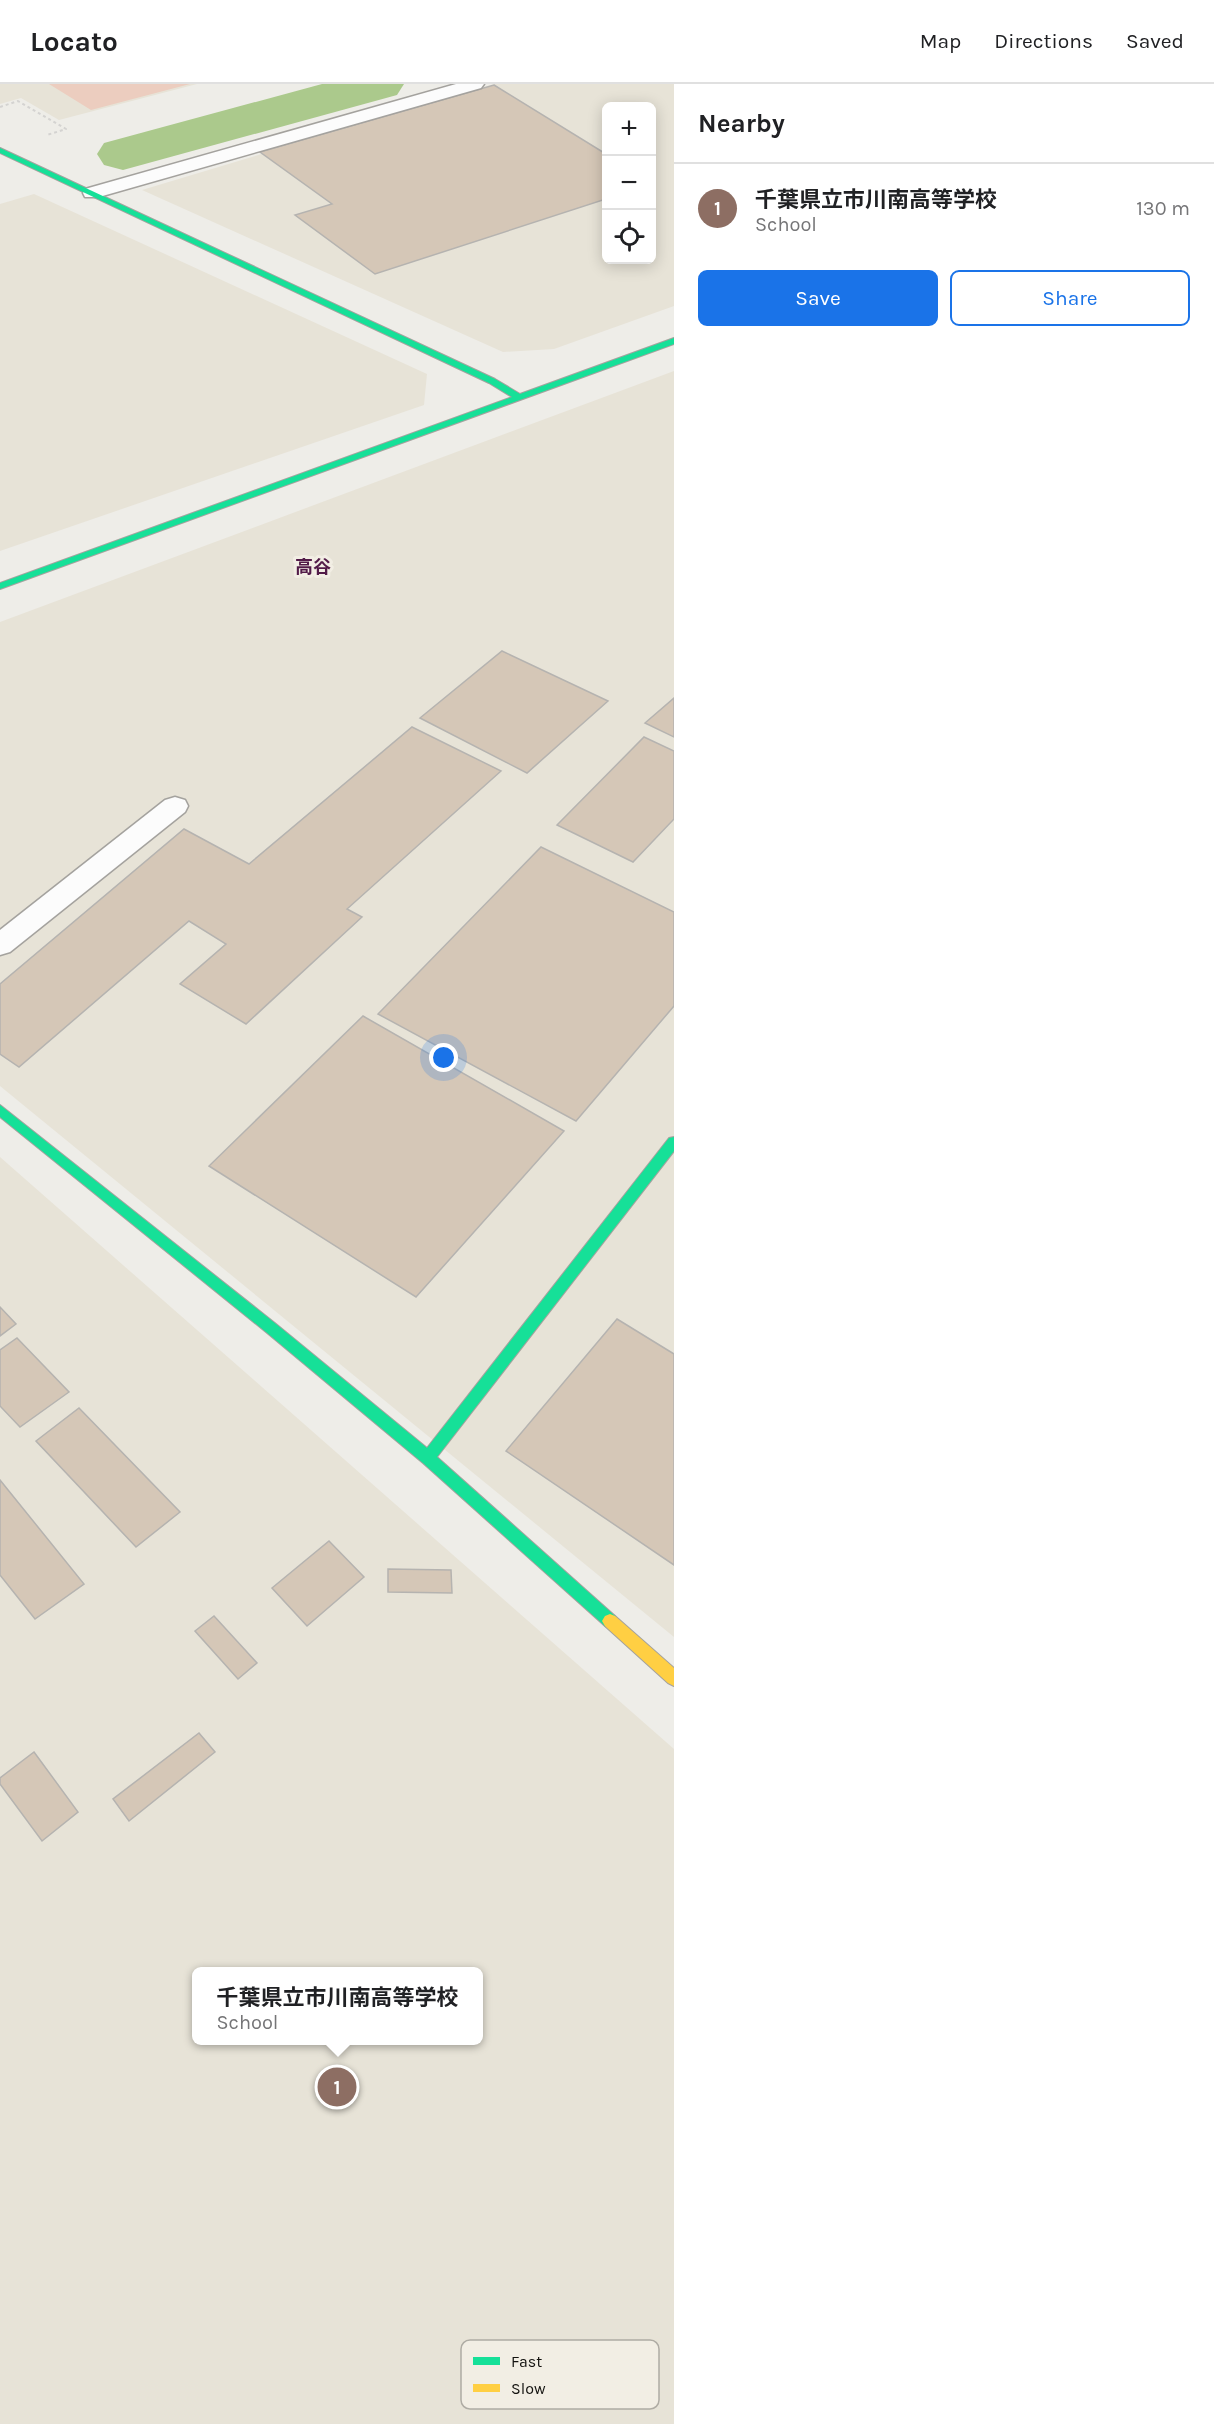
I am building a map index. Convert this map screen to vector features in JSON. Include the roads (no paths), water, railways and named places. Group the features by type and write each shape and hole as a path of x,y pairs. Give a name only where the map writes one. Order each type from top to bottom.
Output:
{"street":[{"path":"92,194 475,84"},
{"path":"0,150 492,381 518,397"},
{"path":"0,586 674,341"},
{"path":"0,945 175,806"},
{"path":"0,1110 271,1328 428,1458 674,1678"},
{"path":"428,1458 674,1142"}],"waterway":[{"path":"123,154 379,84"}],"place":[{"name":"千葉県立市川南高等学校","path":"337,2087"}],"district":[{"name":"高谷","path":"313,567"}]}
